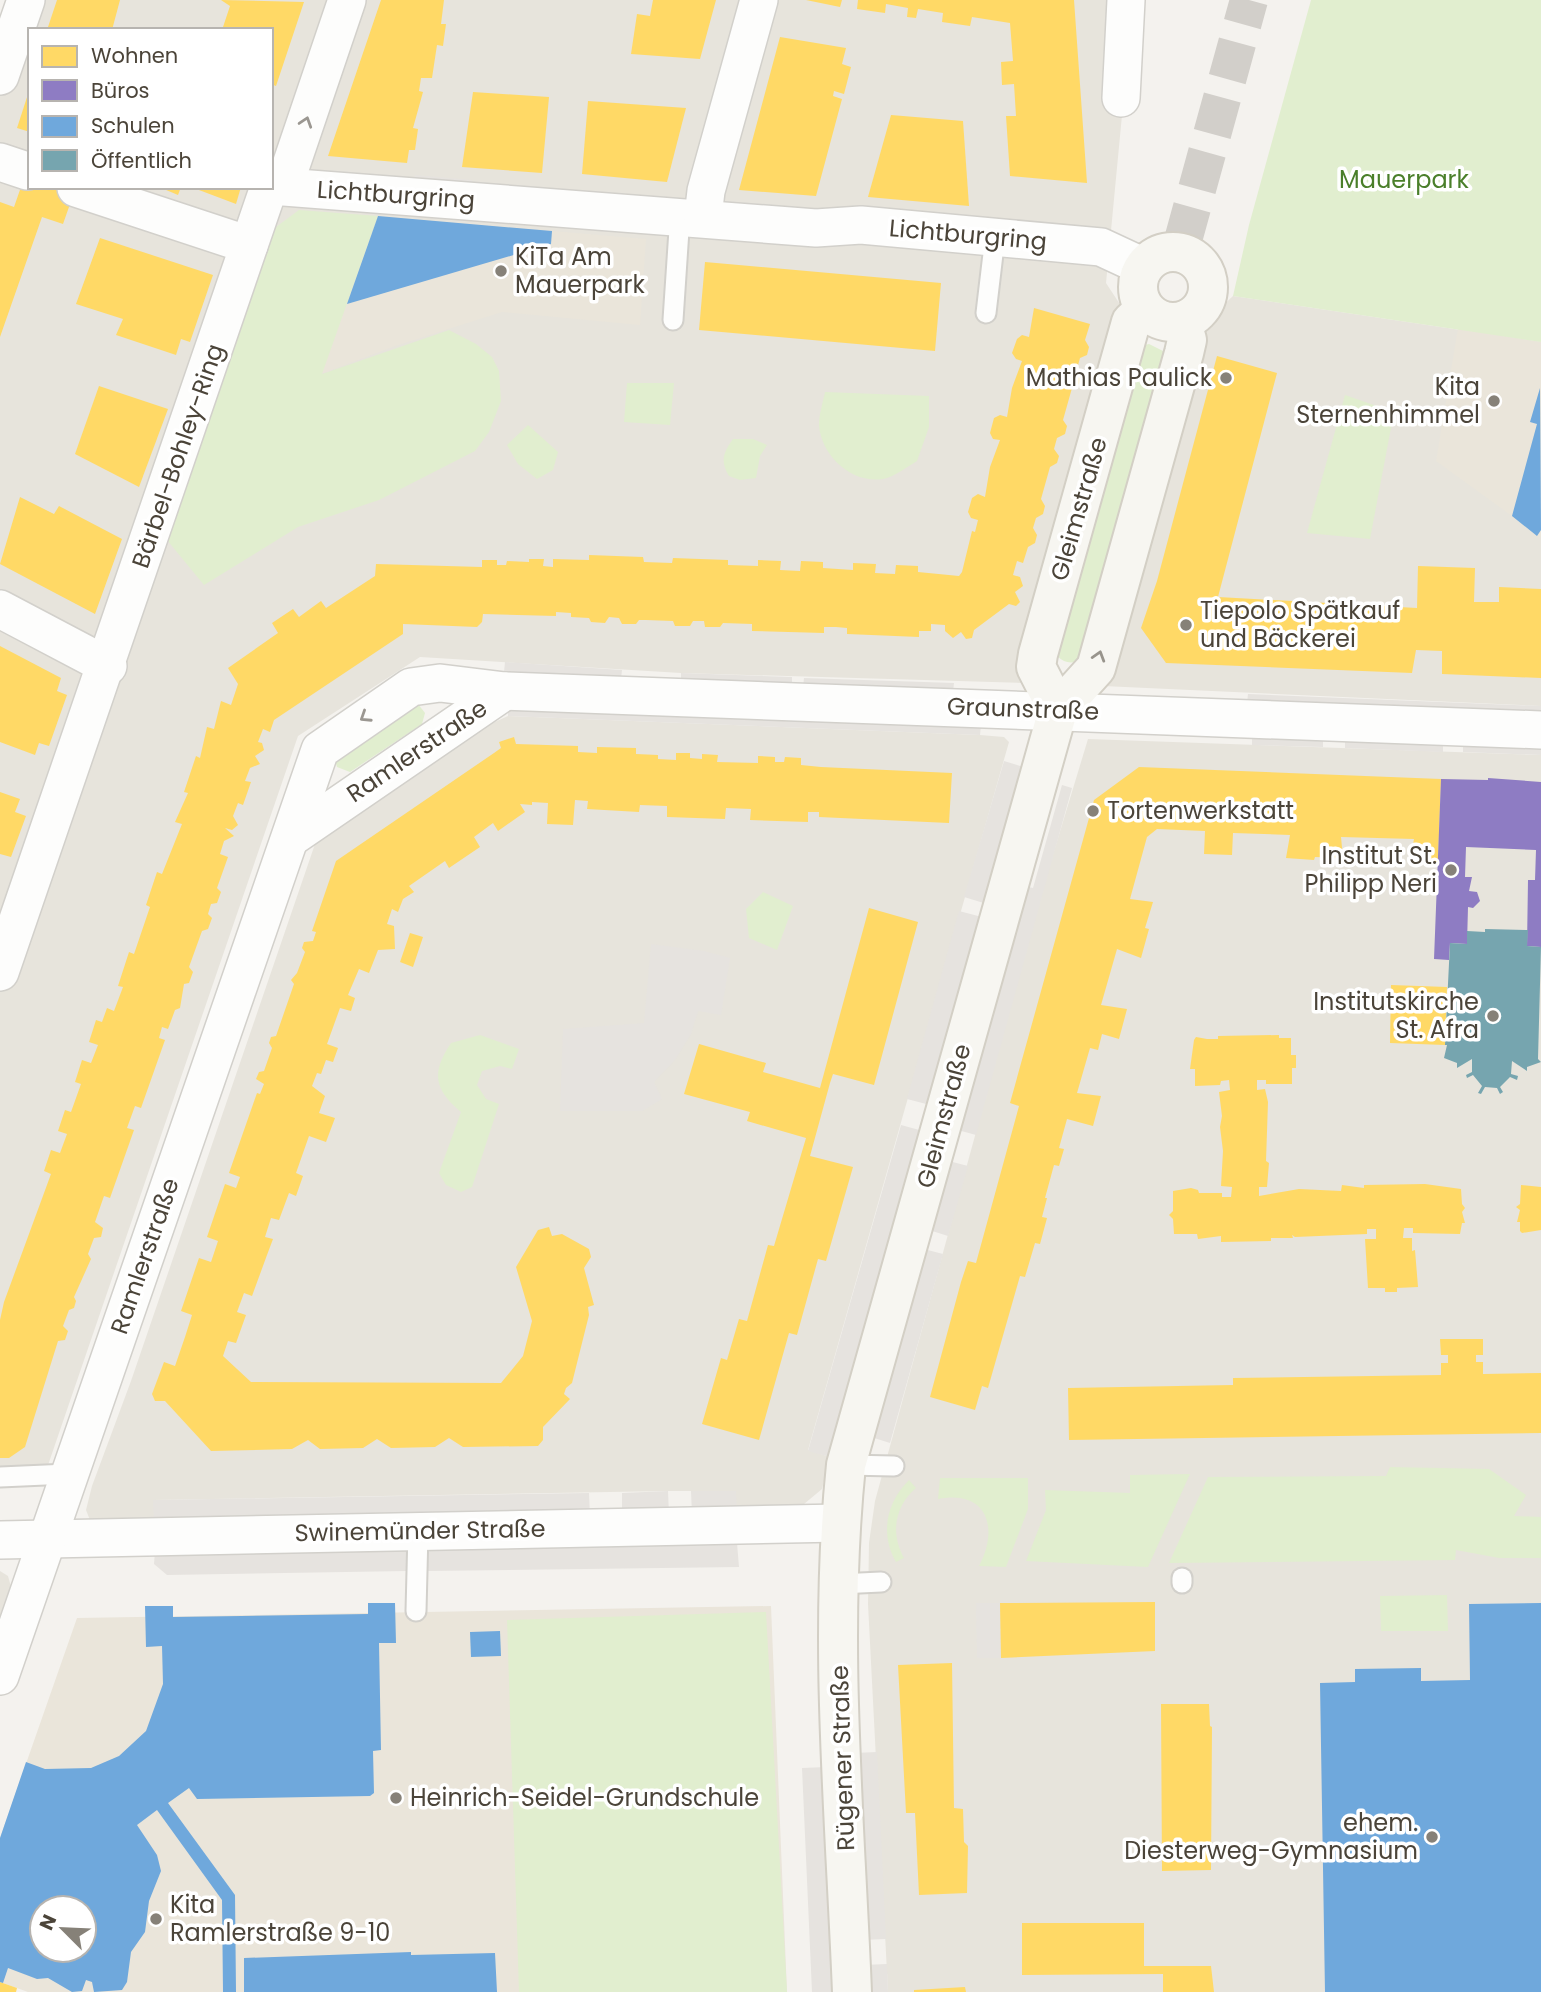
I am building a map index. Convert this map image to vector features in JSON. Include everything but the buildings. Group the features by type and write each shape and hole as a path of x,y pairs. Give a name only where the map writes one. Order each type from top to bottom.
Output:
{"street":[{"path":"0,76 26,0"},
{"name":"Lichtburgring","path":"347,0 275,186 691,216 816,228 862,225 995,237 1101,247 1144,267"},
{"path":"1121,98 1126,0"},
{"path":"691,216 706,191 758,5"},
{"name":"Bärbel-Bohley-Ring","path":"0,972 249,246 275,186"},
{"path":"79,189 249,246"},
{"path":"1180,248 1200,264 1209,286 1202,309 1182,322 1162,321 1145,309 1138,288 1144,267 1160,254 1180,248"},
{"name":"Gleimstraße","path":"1058,710 1036,667 1038,654 1131,322 1145,309"},
{"name":"Gleimstraße","path":"840,1523 846,1465 1058,710 1096,668 1184,353 1187,340 1182,322"},
{"path":"0,609 107,666"},
{"name":"Ramlerstraße","path":"0,1676 320,750 330,740 411,687 425,683 505,691"},
{"name":"Graunstraße","path":"505,691 1541,730"},
{"name":"Ramlerstraße","path":"292,836 505,691"},
{"name":"Swinemünder Straße","path":"0,1540 840,1523"},
{"name":"Rügener Straße","path":"840,1523 839,1584 852,1992"}],"lane":[{"path":"673,320 691,216"},
{"path":"986,313 995,237"},
{"path":"846,1465 894,1466"},
{"path":"0,1477 68,1474"},
{"path":"416,1611 418,1532"},
{"path":"839,1584 881,1582"}],"shaded area":[{"path":"8,0 1133,0 1106,283 1125,312 1024,683 681,673 420,657 298,736 46,1471 0,1475 0,28"},
{"path":"415,175 472,180 472,189 415,184"},
{"name":"KiTa Am Mauerpark","path":"378,216 646,239 640,325 502,312 395,346 321,374"},
{"path":"1233,296 1541,342 1541,706 1103,686 1196,340 1216,312"},
{"name":"Kita Sternenhimmel","path":"1458,328 1541,342 1541,537 1436,461"},
{"path":"505,662 622,670 621,679 504,672"},
{"path":"681,673 792,677 792,687 681,682"},
{"path":"804,678 954,683 953,692 803,687"},
{"path":"1248,694 1541,706 1541,715 1247,703"},
{"path":"508,706 981,725 980,735 508,716"},
{"path":"508,716 980,735 1004,737 1009,742 808,1450 830,1457 822,1489 798,1509 736,1511 736,1491 668,1491 154,1500 154,1523 90,1520 86,1510 92,1486 131,1381 315,844 486,726"},
{"path":"1252,736 1323,737 1323,747 1252,745"},
{"path":"1345,738 1443,742 1443,752 1345,748"},
{"path":"1088,739 1541,755 1541,1992 888,1992 868,1604 869,1543 875,1501 1042,891"},
{"path":"1463,743 1541,746 1541,755 1463,752"},
{"path":"1004,761 1027,768 987,904 964,897"},
{"path":"1062,785 1072,788 976,1135 954,1129 1020,885 1033,888"},
{"path":"959,911 982,917 930,1105 907,1099"},
{"path":"651,944 704,951 730,958 721,1015 698,1011 691,1034 675,1060 654,1082 662,1099 642,1111 560,1111 563,1029 644,1023"},
{"path":"901,1125 923,1131 830,1457 808,1451"},
{"path":"945,1160 968,1166 948,1236 926,1229"},
{"path":"920,1248 943,1254 890,1443 868,1436"},
{"path":"668,1491 669,1515 622,1516 622,1493"},
{"path":"691,1491 736,1491 737,1515 692,1515"},
{"path":"589,1493 590,1517 154,1523 153,1500"},
{"path":"737,1543 739,1567 427,1571 426,1547"},
{"path":"406,1548 407,1571 167,1575 154,1564 155,1551"},
{"path":"0,1571 8,1576 13,1594 0,1624"},
{"path":"976,1603 1000,1603 1001,1658 977,1658"},
{"name":"Heinrich-Seidel-Grundschule","path":"771,1606 787,1992 28,1992 0,1982 0,1838 77,1618"},
{"path":"877,1752 886,1939 862,1940 854,1753"},
{"path":"826,1767 836,1992 812,1992 802,1768"},
{"path":"887,1964 888,1992 864,1992 863,1965"}],"green space":[{"name":"Mauerpark","path":"1311,0 1541,0 1541,342 1233,296 1249,225"},
{"path":"299,210 378,216 322,374 449,330 476,344 492,357 499,371 501,401 489,432 475,451 379,500 298,527 204,585 167,540 276,227"},
{"path":"1149,344 1171,355 1083,659 1066,662 1057,656 1141,346"},
{"path":"627,383 674,383 670,425 624,422"},
{"path":"825,392 929,396 929,427 917,461 883,479 860,477 849,472 832,457 821,436 819,421"},
{"path":"1345,395 1394,412 1370,539 1307,533"},
{"path":"528,425 558,452 553,470 537,479 518,464 507,445"},
{"path":"733,439 753,439 767,445 760,456 756,478 740,480 729,476 724,466 724,457"},
{"path":"418,704 425,713 422,724 350,772 337,767 335,760"},
{"path":"763,892 793,906 777,950 749,938 746,909"},
{"path":"480,1035 519,1049 512,1069 500,1066 482,1071 477,1085 486,1099 499,1104 472,1187 461,1192 446,1185 439,1173 461,1112 445,1096 438,1080 438,1072 451,1043"},
{"path":"1390,1467 1489,1469 1526,1495 1514,1516 1541,1517 1541,1558 1499,1558 1456,1550 1455,1560 1169,1563 1208,1477 1386,1476"},
{"path":"1190,1474 1148,1567 1026,1561 1046,1510 1045,1490 1130,1493 1130,1475"},
{"path":"940,1478 1028,1478 1028,1509 1006,1567 979,1566 988,1539 985,1515 978,1506 968,1500 955,1497 938,1499"},
{"path":"909,1480 916,1488 899,1511 896,1530 904,1558 896,1562 888,1541 888,1519 895,1499"},
{"path":"1447,1595 1448,1631 1381,1631 1380,1596"},
{"path":"766,1612 787,1992 519,1992 507,1620"}],"tunnel":[{"path":"1182,244 1249,0"}],"place":[{"name":"KiTa Am Mauerpark","path":"501,271"},
{"name":"Mathias Paulick","path":"1226,378"},
{"name":"Kita Sternenhimmel","path":"1494,401"},
{"name":"Tiepolo Spätkauf und Bäckerei","path":"1186,625"},
{"name":"Tortenwerkstatt","path":"1093,811"},
{"name":"Institut St. Philipp Neri","path":"1451,870"},
{"name":"Institutskirche St. Afra","path":"1493,1016"},
{"name":"Heinrich-Seidel-Grundschule","path":"396,1798"},
{"name":"ehem. Diesterweg-Gymnasium","path":"1432,1837"},
{"name":"Kita Ramlerstraße 9-10","path":"156,1919"}]}
